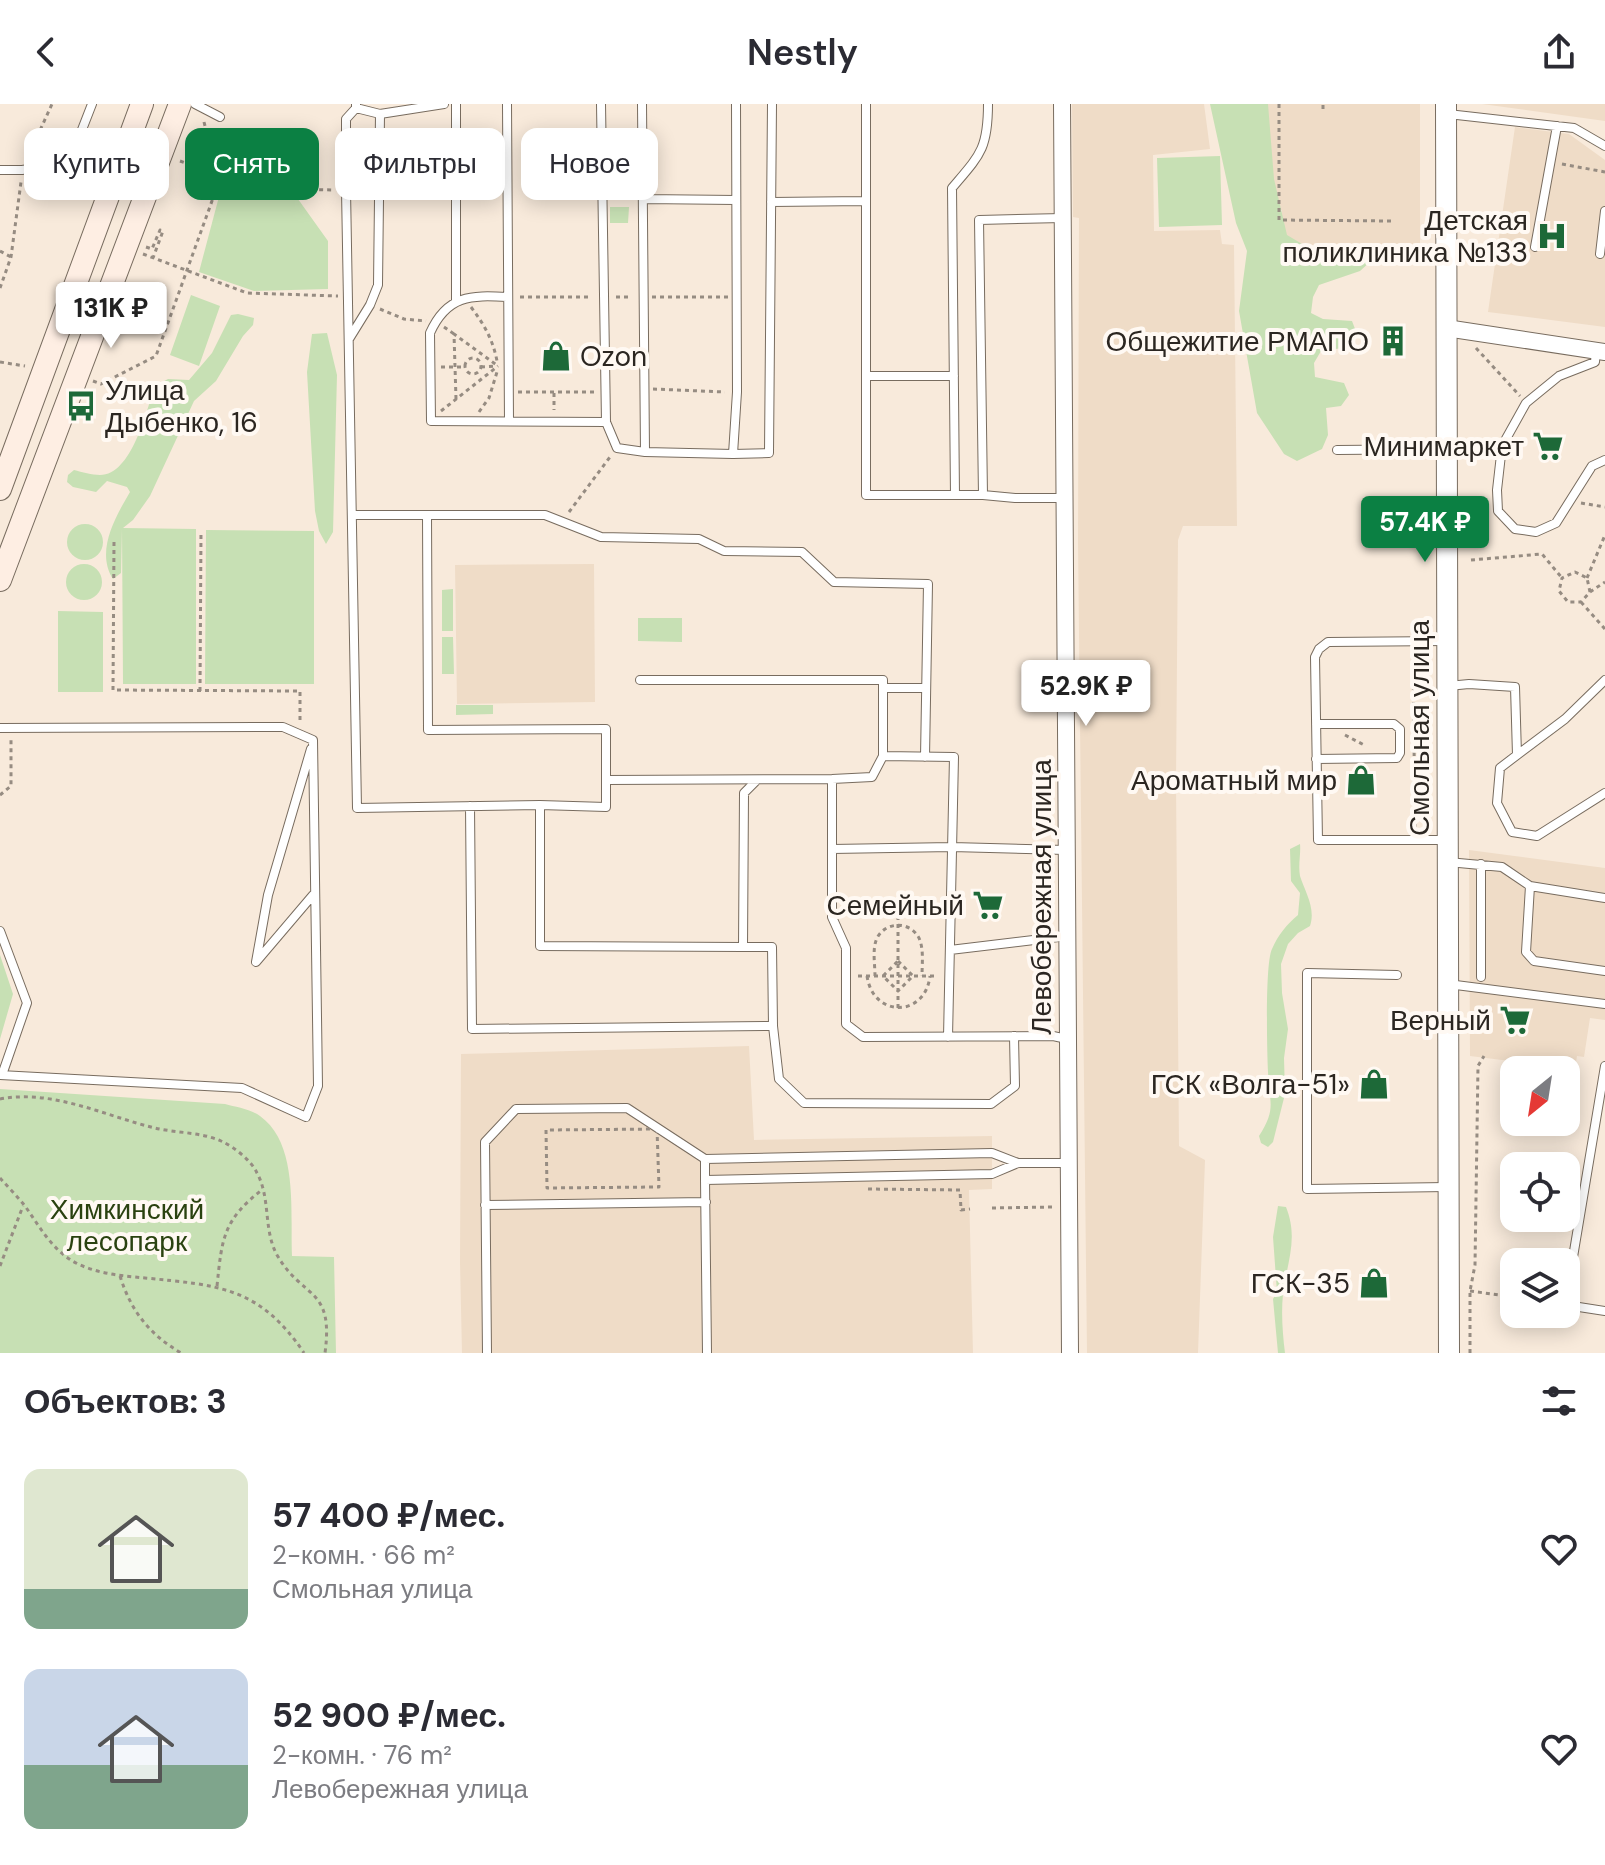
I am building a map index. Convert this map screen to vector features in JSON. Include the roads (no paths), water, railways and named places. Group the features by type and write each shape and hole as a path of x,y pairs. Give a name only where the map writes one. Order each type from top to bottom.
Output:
{"main road":[{"path":"133,128 142,104"},
{"path":"0,580 191,105"},
{"path":"2,478 106,200"}],"street":[{"name":"Левобережная улица","path":"1062,104 1070,1353"},
{"name":"Смольная улица","path":"1446,109 1448,641 1438,688 1447,840 1449,1353"},
{"path":"1446,328 1600,351"}],"lane":[{"path":"83,128 92,104"},
{"path":"427,515 428,730 606,729 606,807 357,808 346,119 356,106 380,114 444,104"},
{"path":"456,104 460,300"},
{"path":"507,104 509,421"},
{"path":"601,104 606,422 617,448 645,452 733,454 769,453 772,104"},
{"path":"642,104 642,128"},
{"path":"733,454 737,392 736,104"},
{"path":"866,104 866,495 1065,498"},
{"path":"955,495 952,188 981,154 988,130 988,104"},
{"path":"191,105 220,117"},
{"path":"1446,109 1574,128 1605,146"},
{"path":"349,340 378,285 380,114"},
{"path":"1574,128 1576,117"},
{"path":"1535,247 1557,126"},
{"path":"0,170 24,170"},
{"path":"658,197 736,200"},
{"path":"643,200 645,452"},
{"path":"771,202 866,201"},
{"path":"1600,254 1605,211"},
{"path":"983,495 979,220 1063,218"},
{"path":"507,297 470,295 435,321 430,333 431,421 606,422"},
{"path":"1600,351 1595,362 1559,376 1526,403 1502,446 1498,511 1515,529 1536,532 1556,523 1592,466 1605,460"},
{"path":"866,376 954,376"},
{"path":"1337,450 1446,449"},
{"path":"352,515 545,515 601,537 699,539 724,551 802,552 834,582 928,584 925,757"},
{"path":"1447,840 1318,840 1315,657 1328,642 1448,641"},
{"path":"606,780 872,777 883,756 883,680 640,680"},
{"path":"1605,680 1565,719 1500,768 1497,803 1512,832 1537,836 1605,793"},
{"path":"1438,688 1469,684 1515,687 1517,755"},
{"path":"883,688 926,688"},
{"path":"1316,724 1396,724 1400,729 1400,753 1397,758 1316,759"},
{"path":"0,728 283,727 313,740"},
{"path":"0,931 27,1003 1,1075 242,1088 306,1117 318,1086 313,740"},
{"path":"313,740 268,895 256,962 313,895"},
{"path":"883,756 954,757 948,1037"},
{"path":"832,779 832,917 846,948 846,1024 863,1037 1014,1036 1068,1039"},
{"path":"743,947 744,793 758,780"},
{"path":"540,805 540,946 772,947 773,1026 779,1079 804,1103 991,1104 1015,1086 1014,1036"},
{"path":"470,806 472,1029 773,1026"},
{"path":"832,849 1052,847 1067,850"},
{"path":"1447,862 1502,867 1530,886 1605,898"},
{"path":"1481,864 1481,977"},
{"path":"1530,886 1526,952 1529,957 1534,961 1605,971"},
{"path":"950,950 1068,936"},
{"path":"1397,975 1307,973 1307,1189 1448,1187"},
{"path":"1447,984 1605,1004"},
{"path":"1575,1248 1605,1066"},
{"path":"487,1353 485,1142 516,1109 627,1108 705,1159 992,1153 1018,1163 1069,1163"},
{"path":"705,1159 707,1353"},
{"path":"705,1180 992,1174 1018,1163"},
{"path":"485,1205 706,1202"},
{"path":"1580,1307 1605,1311"}],"place":[{"name":"Детская поликлиника №133","path":"1552,236"},
{"name":"Общежитие РМАПО","path":"1393,341"},
{"name":"Ozon","path":"556,356"},
{"name":"Улица Дыбенко, 16","path":"81,406"},
{"name":"Минимаркет","path":"1548,446"},
{"name":"Ароматный мир","path":"1361,780"},
{"name":"Семейный","path":"988,905"},
{"name":"Верный","path":"1515,1020"},
{"name":"ГСК «Волга-51»","path":"1374,1084"},
{"name":"ГСК-35","path":"1374,1283"}],"park label":[{"name":"Химкинский лесопарк","path":"127,1225"}]}
